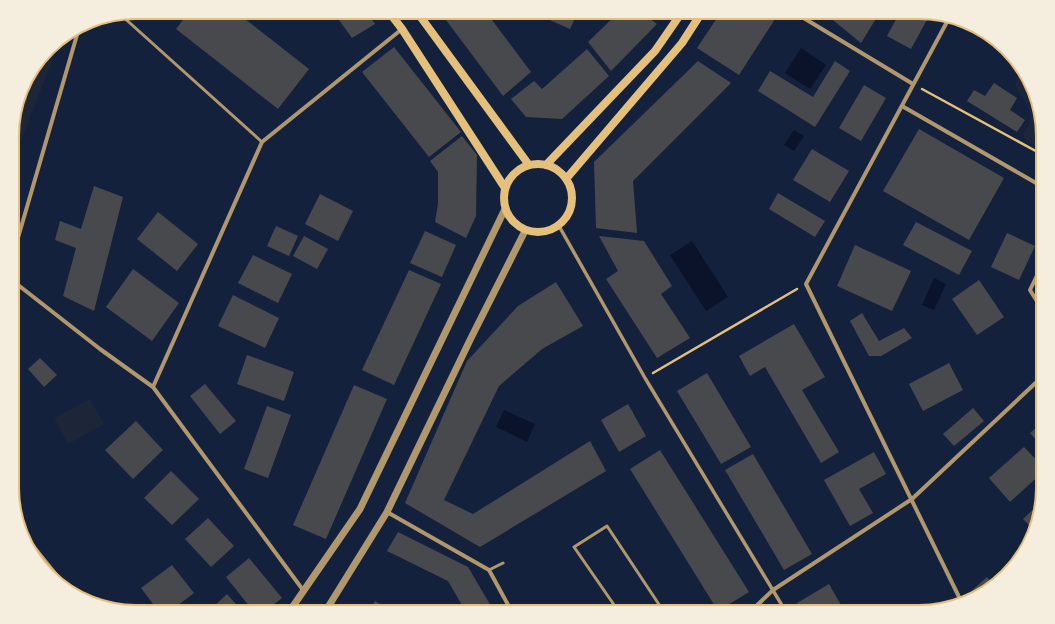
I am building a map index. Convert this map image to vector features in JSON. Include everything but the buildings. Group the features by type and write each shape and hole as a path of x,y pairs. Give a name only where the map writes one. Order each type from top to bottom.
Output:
{"main road":[{"path":"394,19 505,188"},
{"path":"422,19 529,165"},
{"path":"546,165 655,50 676,19"},
{"path":"566,179 682,43 697,19"},
{"path":"529,165 546,165 561,172 566,179 570,188 572,199 570,209 566,218 559,226 548,231 537,233 525,231 509,218 503,198 505,188 510,178 518,169 529,165"}],"street":[{"path":"804,19 913,84"},
{"path":"947,23 806,284 959,598"},
{"path":"153,387 262,142 402,29"},
{"path":"19,234 77,36"},
{"path":"902,106 1036,183"},
{"path":"293,605 360,509 505,208"},
{"path":"559,226 645,378 782,605"},
{"path":"329,605 387,512 471,338 525,231"},
{"path":"1036,278 1030,290 1036,300"},
{"path":"19,286 100,349 153,387 303,590"},
{"path":"757,605 773,590 912,499 1036,383"},
{"path":"387,512 489,570 508,605"},
{"path":"41,555 53,571"}],"lane":[{"path":"126,20 262,142"},
{"path":"614,605 574,547 607,526 659,605"},
{"path":"489,570 503,563"}],"path":[{"path":"913,84 1036,152"},
{"path":"645,378 806,284"}],"shaded area":[{"path":"801,48 826,65 810,89 785,73"},
{"path":"56,51 19,146 21,113 28,91 39,71"},
{"path":"1018,75 1027,91 1032,106 1036,129 1036,146 1026,141 1023,134 1028,126 1030,113 1015,83"},
{"path":"794,130 804,136 794,151 784,145"},
{"path":"692,241 728,297 706,311 670,255"},
{"path":"934,278 946,284 934,310 922,305"},
{"path":"90,399 104,424 68,444 54,418"},
{"path":"504,410 535,424 527,442 496,427"}]}
